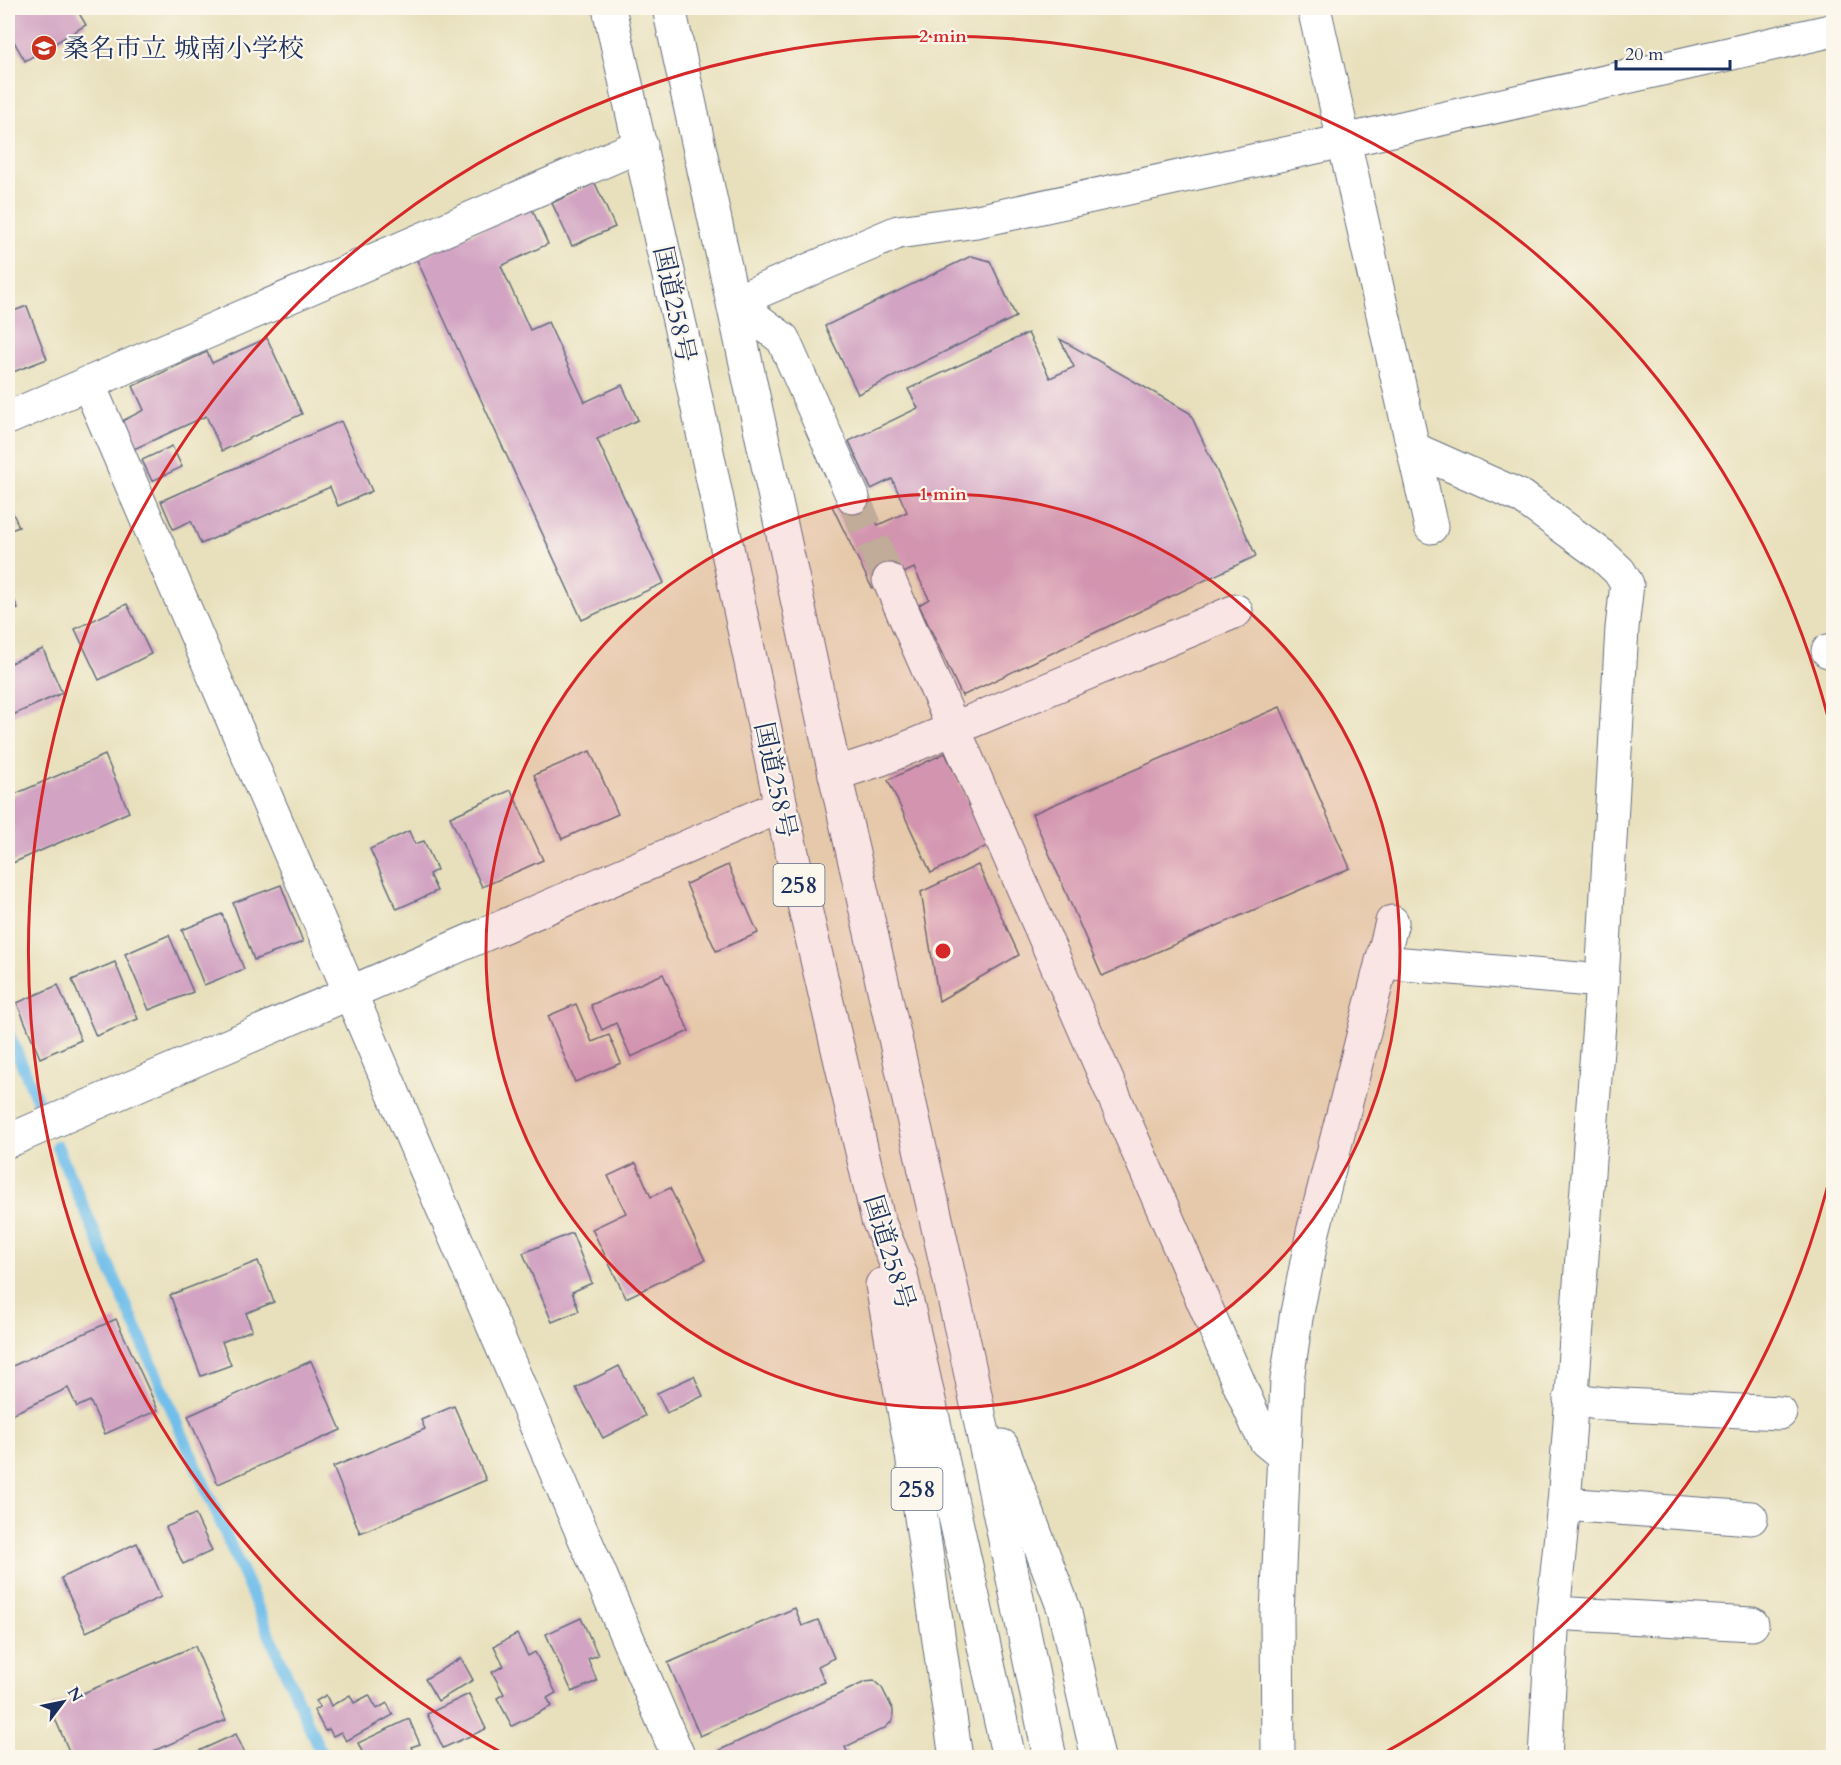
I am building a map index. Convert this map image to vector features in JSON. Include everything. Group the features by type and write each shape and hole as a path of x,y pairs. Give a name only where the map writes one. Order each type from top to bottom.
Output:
{"main road":[{"name":"国道258号","path":"609,8 781,806 878,1220 901,1275 1009,1758"},
{"name":"国道258号","path":"669,8 835,774 966,1351 1050,1758"},
{"path":"1314,8 1431,527"},
{"path":"853,497 783,339 734,302 898,232 977,221 1344,141 1833,30"},
{"path":"8,418 640,145"},
{"path":"88,383 679,1758"},
{"path":"1414,449 1477,475 1521,497 1603,556 1619,571 1627,584 1622,628 1602,981 1564,1504 1553,1613 1545,1758"},
{"path":"890,580 1258,1427 1266,1441 1283,1455"},
{"path":"835,774 881,759 1236,611"},
{"path":"8,1141 781,806"},
{"path":"1278,1758 1277,1615 1287,1380 1313,1232 1392,922"},
{"path":"1383,962 1602,981"},
{"name":"258","path":"878,1220 880,1278 912,1455 956,1758"},
{"name":"258","path":"966,1351 1064,1609 1098,1758"},
{"path":"1570,1399 1605,1404 1780,1413"},
{"path":"1564,1504 1751,1518"},
{"path":"1553,1613 1752,1624"}],"building":[{"path":"8,8 76,8 86,25 25,61 8,31"},
{"path":"595,183 615,227 572,246 552,203"},
{"path":"531,207 548,244 501,266 530,330 548,322 585,402 622,385 638,420 597,439 664,583 582,620 416,258"},
{"path":"971,256 990,261 1016,317 858,394 825,326"},
{"path":"27,306 47,359 8,374 8,313"},
{"path":"1028,333 1050,378 1074,367 1060,339 1190,413 1256,556 962,696 919,605 929,599 914,568 872,588 832,506 862,492 878,525 907,512 892,479 871,489 849,441 918,408 908,389"},
{"path":"267,338 302,414 222,451 206,416 134,449 122,421 144,410 133,386 207,352 212,363"},
{"path":"341,421 372,491 338,506 330,487 201,544 191,521 173,529 161,501"},
{"path":"172,446 182,467 152,481 142,460"},
{"path":"8,502 19,527 8,531"},
{"path":"8,585 18,609 8,613"},
{"path":"127,604 151,654 99,680 75,629"},
{"path":"43,649 62,693 8,717 8,664"},
{"path":"1280,707 1350,868 1102,976 1032,814"},
{"path":"590,751 618,814 562,839 534,775"},
{"path":"945,753 989,845 931,873 888,780"},
{"path":"105,755 129,812 8,865 8,797"},
{"path":"511,790 543,860 482,887 450,817"},
{"path":"409,831 415,844 424,841 437,870 429,874 437,891 397,909 370,849"},
{"path":"728,865 758,933 716,951 686,884"},
{"path":"978,865 1019,955 939,1001 921,892"},
{"path":"281,885 303,942 254,960 233,903"},
{"path":"222,914 244,969 204,985 182,930"},
{"path":"169,935 193,992 149,1010 125,954"},
{"path":"115,962 138,1019 96,1036 72,980"},
{"path":"663,974 689,1031 631,1057 616,1023 602,1030 591,1005"},
{"path":"58,985 81,1040 40,1058 17,1003"},
{"path":"576,1004 592,1042 609,1035 621,1063 575,1082 548,1016"},
{"path":"636,1163 651,1197 670,1188 705,1260 626,1298 592,1229 626,1213 608,1176"},
{"path":"572,1233 592,1283 572,1292 579,1311 552,1322 523,1253"},
{"path":"258,1261 274,1302 246,1313 252,1330 222,1342 231,1365 201,1376 170,1295"},
{"path":"116,1319 158,1410 105,1434 90,1401 77,1407 68,1388 8,1416 8,1368"},
{"path":"311,1361 341,1430 218,1484 188,1416"},
{"path":"619,1366 645,1416 603,1438 576,1388"},
{"path":"694,1376 703,1396 667,1413 657,1393"},
{"path":"454,1406 486,1480 360,1533 333,1467 425,1429 421,1420"},
{"path":"195,1514 212,1551 183,1564 166,1527"},
{"path":"137,1543 161,1597 86,1632 61,1578"},
{"path":"795,1608 802,1626 818,1620 834,1658 818,1666 825,1682 700,1736 668,1663"},
{"path":"581,1618 598,1655 588,1659 597,1681 572,1692 546,1634"},
{"path":"517,1634 528,1656 535,1652 556,1693 547,1698 552,1706 512,1726 497,1698 504,1694 492,1672 504,1666 494,1646"},
{"path":"195,1646 226,1720 137,1758 72,1758 50,1707"},
{"path":"461,1658 473,1680 438,1701 425,1679"},
{"path":"874,1681 882,1688 893,1710 893,1720 885,1728 845,1747 850,1758 723,1758 720,1750 865,1682"},
{"path":"469,1694 486,1729 443,1748 427,1714"},
{"path":"326,1695 331,1706 350,1695 354,1703 369,1695 377,1709 387,1703 393,1715 346,1741 341,1732 333,1736 329,1729 325,1731 314,1710 320,1707 316,1701"},
{"path":"409,1719 420,1744 411,1747 416,1758 365,1758 358,1743"},
{"path":"236,1734 247,1758 183,1758"}],"waterway":[{"path":"8,1032 38,1102"},
{"path":"57,1146 323,1758"}],"tunnel":[{"path":"853,497 889,580"}],"place":[{"name":"桑名市立 城南小学校","path":"44,48"}]}
